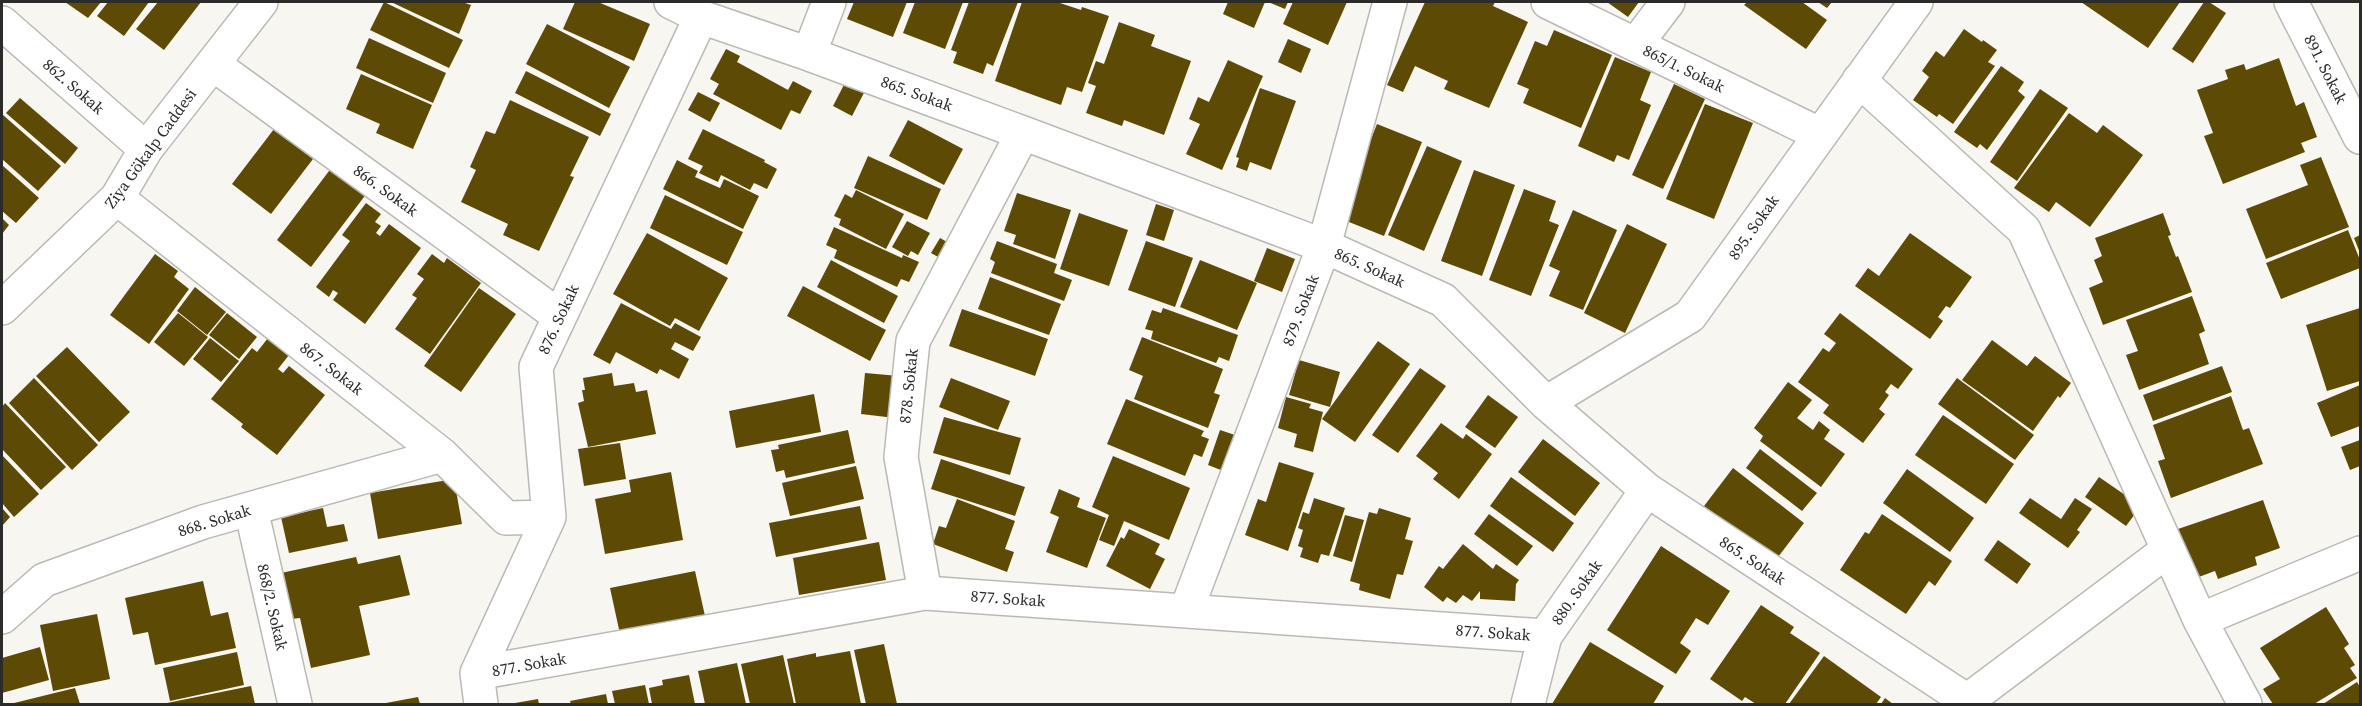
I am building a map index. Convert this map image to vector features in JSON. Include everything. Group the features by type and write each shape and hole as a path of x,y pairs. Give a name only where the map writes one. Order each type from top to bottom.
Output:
{"street":[{"name":"Ziya Gökalp Caddesi","path":"2,308 117,198 146,149 261,2"},
{"name":"865. Sokak","path":"671,2 701,17 809,54 1324,246 1443,300 1546,403 1647,490 1970,703"},
{"path":"809,54 829,2"},
{"name":"879. Sokak","path":"1186,611 1324,246 1390,2"},
{"name":"865/1. Sokak","path":"1548,2 1819,134"},
{"path":"1636,45 1668,2"},
{"name":"895. Sokak","path":"1546,403 1690,316 1916,2"},
{"name":"891. Sokak","path":"2291,2 2361,137"},
{"name":"876. Sokak","path":"479,689 549,517 536,367 701,17"},
{"name":"862. Sokak","path":"2,23 146,149"},
{"name":"866. Sokak","path":"213,64 559,316"},
{"path":"1859,80 2024,230 2200,620 2245,705"},
{"name":"878. Sokak","path":"925,593 901,457 913,340 1023,133"},
{"name":"867. Sokak","path":"117,198 442,455 506,518 549,517"},
{"name":"868. Sokak","path":"2,617 44,580 203,522 442,455"},
{"name":"880. Sokak","path":"1528,705 1545,636 1647,490"},
{"name":"868/2. Sokak","path":"251,509 295,705"},
{"path":"1970,703 2168,550"},
{"path":"2200,620 2361,553"},
{"name":"877. Sokak","path":"479,689 925,593 1545,636"}],"building":[{"path":"65,2 101,2 88,18"},
{"path":"108,2 149,2 124,36 97,16"},
{"path":"158,2 201,2 164,50 136,29"},
{"path":"384,2 463,40 449,68 370,30"},
{"path":"391,2 462,2 471,5 459,34"},
{"path":"575,2 598,2 650,24 634,61 563,29"},
{"path":"854,2 907,2 893,37 847,19"},
{"path":"915,2 963,2 945,49 903,33"},
{"path":"969,2 1018,2 993,66 987,63 983,74 953,63 957,52 951,50"},
{"path":"1022,2 1057,2 1109,16 1082,92 1067,87 1061,105 995,81"},
{"path":"1228,2 1265,2 1254,28 1223,14"},
{"path":"1268,2 1288,2 1285,9"},
{"path":"1293,2 1347,2 1328,45 1283,24"},
{"path":"1425,2 1495,2 1493,6 1528,22 1489,108 1444,89 1448,81 1415,66 1403,92 1387,85"},
{"path":"1607,2 1639,2 1628,17"},
{"path":"1747,2 1802,2 1827,20 1806,49 1744,5"},
{"path":"1818,2 1832,2 1827,8"},
{"path":"2081,2 2180,2 2148,48"},
{"path":"2204,2 2209,2 2226,13 2193,63 2172,49"},
{"path":"1119,22 1155,35 1151,46 1191,61 1164,135 1124,120 1122,126 1086,113 1096,86 1088,83 1096,61 1104,64"},
{"path":"547,24 630,67 609,108 526,64"},
{"path":"1964,29 1997,50 1988,62 1995,66 1953,124 1939,114 1937,117 1913,100 1929,77 1922,71 1936,51 1944,57"},
{"path":"1554,30 1612,55 1581,128 1523,103 1529,89 1517,84 1535,41 1547,46"},
{"path":"369,38 446,73 433,103 356,68"},
{"path":"1288,39 1311,49 1301,73 1278,62"},
{"path":"726,49 740,56 737,62 788,90 793,81 812,91 800,114 791,110 781,130 713,94 719,84 710,79"},
{"path":"1615,57 1651,72 1640,100 1651,105 1629,160 1617,155 1614,162 1578,146"},
{"path":"2279,58 2296,106 2304,102 2317,137 2301,143 2305,152 2223,184 2204,136 2213,133 2197,90 2228,79 2225,70 2244,64 2246,70"},
{"path":"1228,60 1263,76 1222,170 1186,154 1200,124 1189,119 1198,97 1209,102"},
{"path":"2001,66 2024,82 2018,91 2025,97 1987,150 1980,144 1977,148 1954,132"},
{"path":"526,71 611,114 600,136 515,93"},
{"path":"361,74 432,105 413,149 376,133 380,124 346,109"},
{"path":"848,77 867,87 852,116 833,106"},
{"path":"1674,84 1705,99 1663,189 1632,175"},
{"path":"1260,88 1296,101 1271,170 1250,162 1247,171 1236,167 1239,158 1236,157"},
{"path":"2040,89 2068,108 2017,181 1990,162"},
{"path":"698,92 720,103 710,122 688,110"},
{"path":"20,98 78,148 65,164 6,113"},
{"path":"510,100 589,137 570,176 574,177 539,251 503,235 508,224 461,202 476,170 470,167 486,131 495,134"},
{"path":"1705,104 1753,123 1714,219 1666,199"},
{"path":"2069,113 2097,133 2103,125 2143,155 2090,227 2056,202 2049,212 2014,188"},
{"path":"3,115 61,166 38,191 2,159"},
{"path":"908,120 963,149 944,185 889,156"},
{"path":"1377,124 1422,142 1384,236 1339,218"},
{"path":"274,129 313,159 271,214 232,184"},
{"path":"703,129 765,160 764,162 777,169 767,189 754,183 750,190 721,175 718,182 699,173 703,166 688,159"},
{"path":"1427,146 1462,161 1424,251 1388,235"},
{"path":"868,156 941,189 927,220 854,188"},
{"path":"2321,157 2349,227 2266,259 2246,209 2308,185 2300,165"},
{"path":"677,160 698,171 695,177 720,188 724,179 759,196 743,229 663,189"},
{"path":"2,165 39,198 16,223 2,211"},
{"path":"332,167 367,193 311,267 277,240"},
{"path":"1474,170 1515,185 1482,276 1441,261"},
{"path":"1524,189 1556,201 1549,221 1559,225 1531,296 1489,280"},
{"path":"856,190 904,214 886,249 839,225 841,219 834,216 845,194 852,198"},
{"path":"1017,193 1071,210 1055,259 1013,244 1016,235 1004,231"},
{"path":"665,195 743,232 727,265 650,228"},
{"path":"366,203 381,214 375,222 381,226 376,233 380,236 389,224 421,248 365,324 333,300 338,293 333,290 329,297 316,287 350,241 342,235"},
{"path":"1156,204 1174,210 1164,241 1146,235"},
{"path":"1573,210 1617,230 1583,310 1549,296 1560,271 1549,266"},
{"path":"1079,213 1128,230 1109,286 1060,269"},
{"path":"2163,213 2171,235 2168,236 2192,292 2103,325 2089,288 2103,282 2094,260 2102,256 2095,238"},
{"path":"2,218 9,225 2,234"},
{"path":"907,221 930,233 918,255 911,251 908,256 892,247"},
{"path":"1627,224 1667,244 1625,333 1584,313"},
{"path":"834,227 902,258 903,255 919,262 909,282 901,279 897,287 834,258 837,250 826,245"},
{"path":"2348,230 2360,260 2360,268 2281,299 2266,263"},
{"path":"647,233 728,278 699,331 675,318 670,326 613,294"},
{"path":"1910,233 1972,277 1950,308 1946,306 1938,317 1943,321 1930,339 1855,286 1868,268 1879,276"},
{"path":"2360,235 2360,253 2354,238"},
{"path":"940,238 956,247 947,262 931,253"},
{"path":"997,241 1057,264 1054,273 1072,280 1064,301 991,273 995,262 990,259"},
{"path":"1146,241 1193,258 1175,307 1128,290"},
{"path":"1267,248 1295,259 1282,292 1254,281"},
{"path":"155,254 178,271 174,277 189,289 149,344 110,315"},
{"path":"432,254 444,263 447,258 481,283 430,354 395,329 417,298 412,295 424,279 417,274"},
{"path":"831,260 898,296 884,323 817,287"},
{"path":"1200,260 1257,283 1237,330 1180,307"},
{"path":"990,277 1061,304 1049,335 978,309"},
{"path":"803,286 886,330 870,361 787,316"},
{"path":"195,287 226,312 207,335 177,311"},
{"path":"479,288 516,314 461,392 424,366"},
{"path":"2192,296 2205,331 2199,334 2209,364 2139,390 2126,355 2138,351 2126,320"},
{"path":"621,303 671,329 675,323 701,337 693,351 675,342 671,349 689,359 679,379 660,369 657,374 616,352 610,364 593,355"},
{"path":"1163,308 1238,335 1229,361 1219,357 1216,363 1151,339 1153,331 1145,329 1152,310 1161,313"},
{"path":"2360,308 2360,381 2327,391 2306,325"},
{"path":"962,309 1048,339 1035,376 949,346"},
{"path":"178,313 208,337 184,366 154,342"},
{"path":"227,313 257,337 239,359 209,335"},
{"path":"1840,313 1913,369 1898,389 1891,384 1885,392 1889,395 1879,409 1885,414 1863,443 1823,413 1829,405 1798,382 1823,348 1829,352 1836,343 1824,334"},
{"path":"1142,337 1223,369 1214,393 1220,395 1208,428 1134,399 1143,376 1129,370"},
{"path":"210,338 239,361 221,382 193,359"},
{"path":"268,338 289,355 278,369 283,373 289,366 325,395 277,455 241,427 243,424 211,399 252,348 257,352"},
{"path":"1992,340 2027,366 2035,356 2071,383 2060,398 2058,396 2033,431 1962,380"},
{"path":"1378,341 1410,364 1355,442 1322,419"},
{"path":"67,347 130,412 99,442 36,376"},
{"path":"1299,360 1340,372 1330,407 1289,395"},
{"path":"2222,366 2232,392 2153,421 2143,395"},
{"path":"1420,368 1446,386 1398,453 1372,435"},
{"path":"612,373 614,386 634,383 636,392 647,390 656,434 588,447 578,403 584,401 583,378"},
{"path":"865,373 899,376 895,418 861,414"},
{"path":"34,378 98,445 72,470 9,403"},
{"path":"951,378 1010,401 998,430 939,407"},
{"path":"1957,378 2034,435 2015,460 1938,404"},
{"path":"1788,382 1812,400 1797,418 1813,430 1819,421 1830,430 1824,439 1845,454 1821,487 1760,441 1763,436 1754,428"},
{"path":"2360,385 2360,426 2331,437 2317,403"},
{"path":"814,394 821,432 736,448 729,411"},
{"path":"1488,395 1518,417 1495,448 1465,427"},
{"path":"2231,396 2243,430 2249,428 2263,464 2171,498 2158,461 2165,459 2153,425"},
{"path":"1286,397 1311,404 1309,408 1323,412 1313,452 1294,447 1297,434 1278,428"},
{"path":"1126,399 1204,431 1201,436 1209,439 1202,457 1194,454 1185,476 1107,444"},
{"path":"5,403 66,467 41,490 2,449 2,407"},
{"path":"1943,415 2014,464 1986,504 1915,455"},
{"path":"944,417 1021,438 1010,475 933,453"},
{"path":"1441,423 1463,439 1466,434 1492,454 1459,499 1433,479 1438,473 1416,456"},
{"path":"848,430 855,463 786,478 784,470 776,472 771,450 779,449 778,445"},
{"path":"1220,430 1238,436 1226,472 1208,465"},
{"path":"1543,439 1600,483 1575,516 1518,472"},
{"path":"2360,440 2360,466 2350,470 2341,447"},
{"path":"620,443 626,479 584,486 578,449"},
{"path":"1760,449 1817,493 1802,511 1746,468"},
{"path":"2,455 39,494 14,517 2,503"},
{"path":"1113,456 1190,488 1169,540 1124,521 1114,546 1099,540 1109,515 1092,507"},
{"path":"941,459 1025,487 1015,516 931,489"},
{"path":"1279,462 1314,473 1288,551 1245,535 1258,499 1266,502"},
{"path":"856,466 864,499 790,516 782,483"},
{"path":"1733,468 1804,523 1775,561 1704,506"},
{"path":"1907,469 1974,518 1950,552 1883,503"},
{"path":"671,472 683,540 605,554 595,499 631,492 629,480"},
{"path":"1511,477 1574,523 1553,552 1490,506"},
{"path":"2099,477 2141,506 2126,526 2085,497"},
{"path":"454,479 462,524 378,539 370,493"},
{"path":"1059,489 1080,498 1077,507 1106,518 1087,568 1046,552 1059,517 1050,513"},
{"path":"1314,498 1345,508 1329,556 1321,554 1318,563 1300,557 1303,548 1298,546 1303,530 1298,528 1303,512 1309,514"},
{"path":"2030,498 2061,519 2075,498 2092,509 2077,530 2080,532 2068,548 2019,513"},
{"path":"957,499 1015,521 1005,549 1014,552 1007,572 933,544 939,526 946,528"},
{"path":"2263,500 2280,548 2255,557 2257,565 2218,579 2215,571 2196,578 2178,529"},
{"path":"860,506 867,539 776,557 769,523"},
{"path":"2,508 10,517 2,526"},
{"path":"323,508 327,527 344,524 348,541 289,553 281,517"},
{"path":"1379,508 1411,518 1405,539 1413,541 1403,575 1397,574 1390,599 1359,590 1360,584 1350,581 1369,512 1377,514"},
{"path":"1489,514 1533,546 1517,566 1474,534"},
{"path":"1882,514 1952,561 1935,586 1929,581 1906,614 1840,570 1865,532 1869,534"},
{"path":"1345,515 1364,520 1352,562 1333,556"},
{"path":"1129,529 1160,544 1155,554 1165,559 1150,589 1106,566 1121,537 1124,539"},
{"path":"1998,540 2031,564 2017,584 1984,560"},
{"path":"879,542 886,580 799,595 793,558"},
{"path":"1463,544 1493,569 1496,564 1519,580 1516,584 1515,601 1480,599 1480,591 1472,601 1463,595 1456,603 1447,597 1443,602 1424,587 1439,566 1443,569"},
{"path":"1661,546 1730,591 1708,625 1696,618 1680,643 1691,651 1676,674 1607,630"},
{"path":"400,555 410,595 359,606 370,655 311,668 300,618 292,619 281,573 356,557 358,564"},
{"path":"695,571 705,616 620,634 610,588"},
{"path":"203,581 211,616 228,612 236,648 155,665 148,632 133,635 125,598"},
{"path":"1761,605 1794,627 1790,633 1820,653 1785,704 1756,704 1745,697 1742,701 1710,679"},
{"path":"2326,607 2349,644 2344,648 2355,665 2350,668 2357,678 2314,704 2273,704 2263,689 2280,679 2260,648"},
{"path":"97,614 110,679 53,691 40,625"},
{"path":"1590,642 1664,686 1653,704 1552,704"},
{"path":"884,644 897,704 866,704 854,650"},
{"path":"40,647 49,680 2,693 2,658"},
{"path":"850,651 861,704 796,704 787,659 816,653 816,657"},
{"path":"237,652 244,685 170,701 163,668"},
{"path":"783,655 794,704 750,704 741,664"},
{"path":"1824,656 1881,697 1876,704 1789,704"},
{"path":"737,663 746,704 705,704 698,671"},
{"path":"689,675 695,704 652,704 649,688 663,685 662,680"},
{"path":"2357,682 2360,687 2360,704 2323,704"},
{"path":"645,685 649,704 615,704 612,691"},
{"path":"251,686 255,704 167,704 167,703"},
{"path":"75,688 80,704 10,704"},
{"path":"606,694 608,704 571,704 570,701"},
{"path":"418,697 420,704 386,704 386,703"},
{"path":"1885,698 1893,704 1881,704"},
{"path":"538,699 539,704 515,704 515,703"}]}
